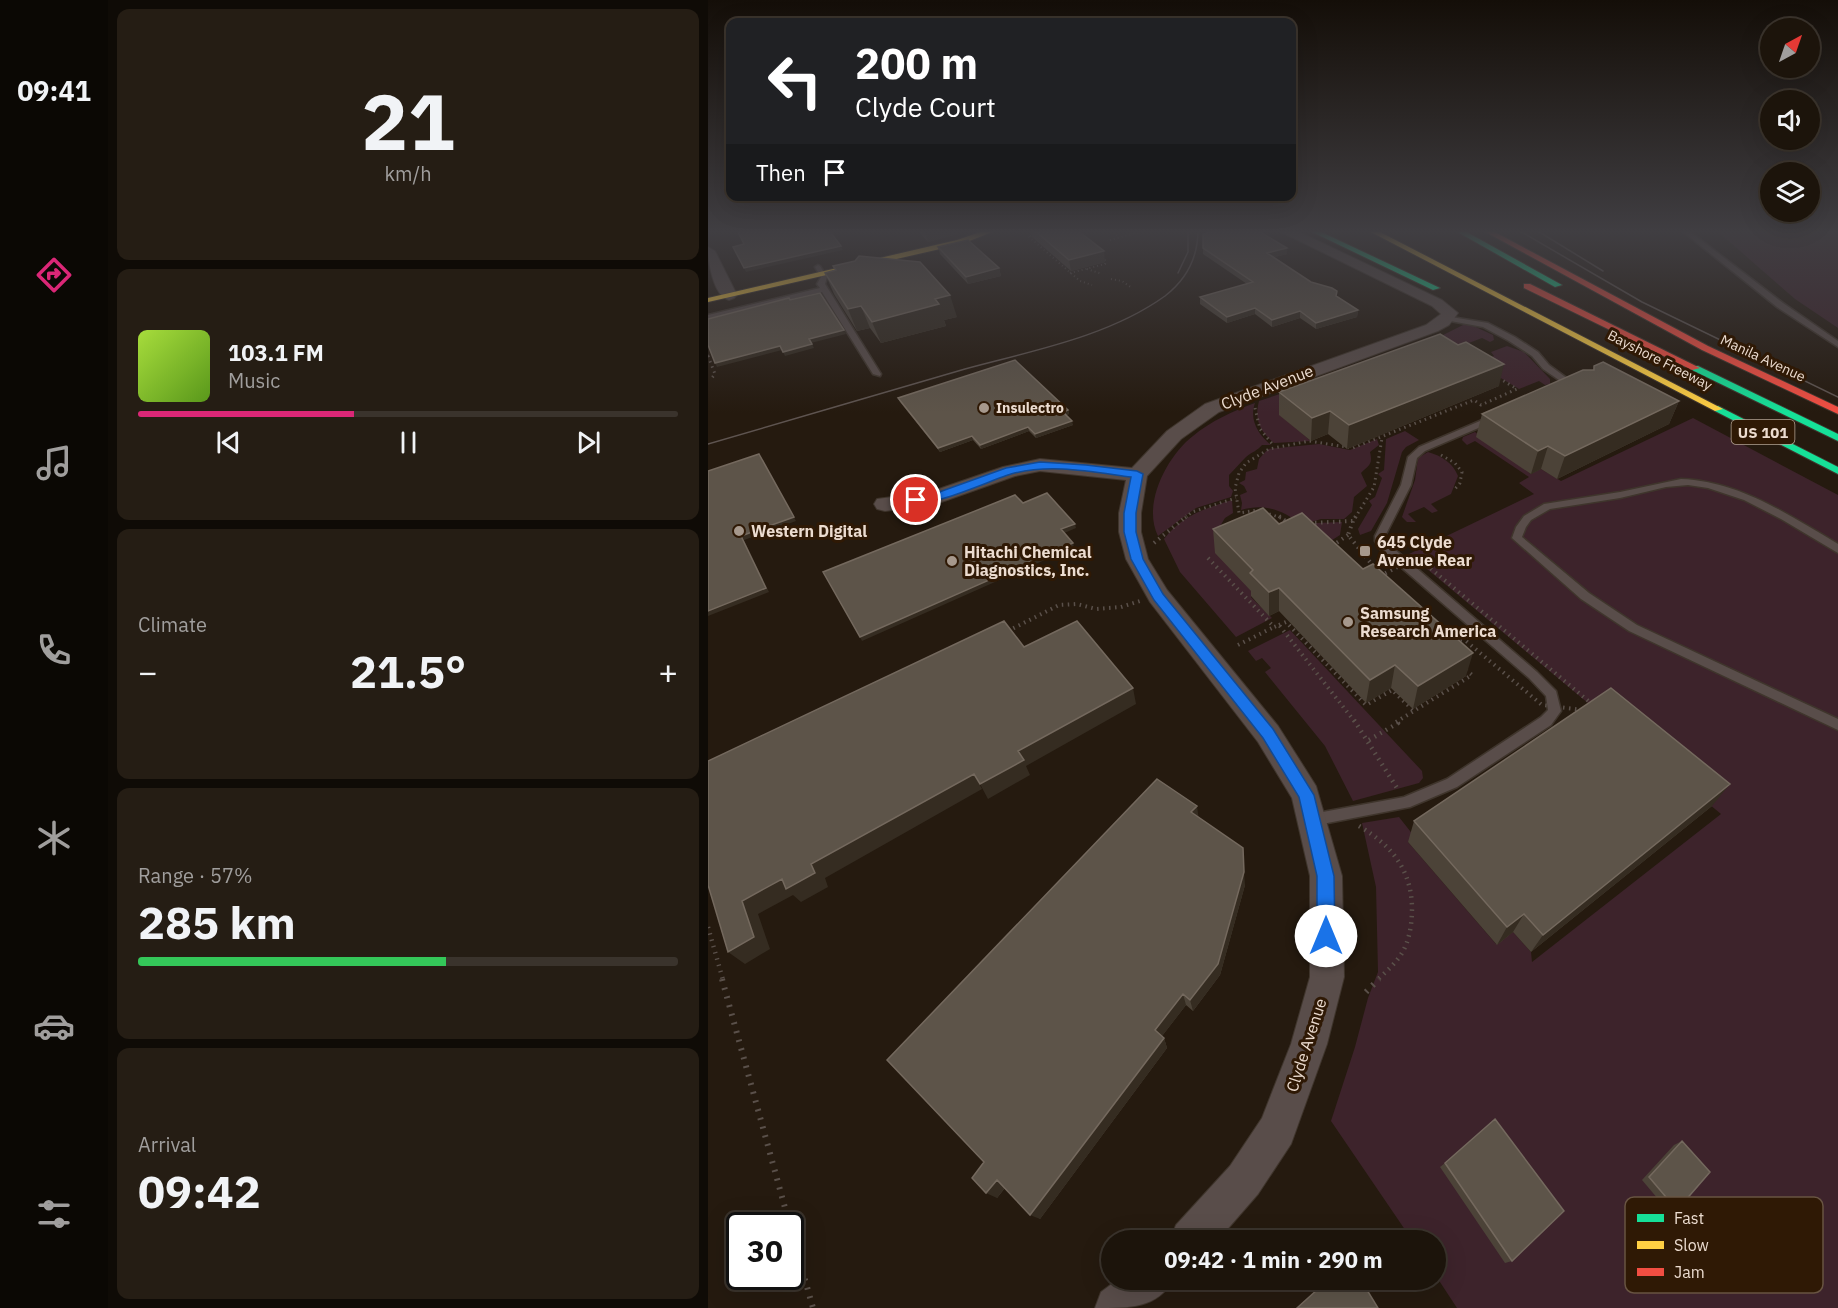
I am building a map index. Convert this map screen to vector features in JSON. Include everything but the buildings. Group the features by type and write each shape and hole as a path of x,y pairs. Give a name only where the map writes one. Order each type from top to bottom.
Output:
{"main road":[{"path":"708,292 726,291"},
{"path":"708,300 727,291"},
{"path":"1444,291 1448,293"},
{"name":"Bayshore Freeway","path":"1489,291 1838,471"},
{"name":"Bayshore Freeway","path":"1537,291 1838,438"},
{"path":"1568,291 1654,338 1706,374"},
{"name":"Manila Avenue","path":"1599,291 1705,348 1838,411"},
{"path":"1565,346 1597,361 1689,394"}],"street":[{"path":"1409,291 1444,308 1450,313 1448,318"},
{"name":"Clyde Avenue","path":"1200,1230 1244,1180 1277,1130 1309,1044 1327,977 1326,876 1306,795 1268,734 1157,594 1139,562 1130,532 1130,513 1137,474 1174,435 1212,408 1432,328 1448,318"},
{"path":"885,504 933,498 1010,471 1040,465 1137,474"},
{"path":"1117,1308 1139,1290"}],"lane":[{"path":"708,317 816,291"},
{"path":"825,291 877,374"},
{"path":"1762,291 1838,345"},
{"path":"1448,318 1485,325 1512,339 1535,354 1546,367 1582,390"},
{"path":"1559,388 1569,383"},
{"path":"1312,820 1405,804 1452,783 1546,721 1555,711 1552,694 1533,675 1380,542 1380,536 1406,485 1413,457 1422,449 1499,416"},
{"path":"1838,549 1757,502 1718,488 1687,482 1548,506 1536,510 1521,523 1517,538 1585,596 1633,628 1838,725"}],"path":[{"path":"708,355 715,374 711,380"},
{"path":"1296,530 1280,516 1266,510 1250,509 1239,513 1235,483 1245,466 1263,450 1274,446 1322,441 1347,449 1377,437 1382,438 1474,400 1481,405 1517,389 1497,377"},
{"path":"1259,400 1255,407 1255,419 1261,433 1274,446"},
{"path":"1438,414 1446,419"},
{"path":"1425,420 1433,425"},
{"path":"1329,548 1348,535 1353,521 1374,487 1382,438"},
{"path":"1139,562 1157,540 1192,512 1236,498"},
{"path":"1303,526 1320,520 1353,521"},
{"path":"1348,535 1382,575 1376,578"},
{"path":"1208,558 1312,662 1370,740 1405,804"},
{"path":"998,635 1059,605 1077,604 1096,609 1121,608 1157,594"},
{"path":"1238,645 1286,622 1366,705 1392,690 1413,711"},
{"path":"1370,740 1398,723 1395,721 1472,675 1461,664"},
{"path":"1354,824 1378,837 1395,854 1409,878 1412,900 1412,927 1401,955 1366,992"},
{"path":"708,927 786,1212"},
{"path":"804,1276 813,1308"}],"shaded area":[{"path":"1786,291 1838,291 1838,328"},
{"path":"1467,323 1493,335 1494,340 1490,342 1482,338 1461,346 1439,337"},
{"path":"1507,346 1524,352 1550,379 1550,384 1545,385 1539,381 1519,389 1476,363 1494,356 1491,352"},
{"path":"1307,385 1280,415 1311,441 1274,443 1259,425 1257,414 1259,401"},
{"path":"1255,403 1254,421 1262,436 1271,445 1262,445 1246,457 1229,475 1229,486 1233,491 1231,497 1196,508 1158,536 1153,510 1155,496 1166,468 1174,456 1183,445 1207,426"},
{"path":"1693,418 1838,495 1838,1308 1457,1308 1445,1290 1446,1230 1405,1230 1331,1121 1378,972 1376,887 1362,823 1399,817 1414,836 1408,842 1496,944 1513,932 1531,952 1532,962 1721,814 1409,554 1534,494 1519,483 1529,477 1475,441 1467,445 1462,440 1463,437 1475,432 1531,474 1541,469 1561,481"},
{"path":"1405,431 1419,440 1402,452 1387,503 1371,531 1360,535 1358,529 1372,505 1369,501 1375,497 1382,478 1378,474 1384,470 1386,439"},
{"path":"1377,439 1379,445 1370,452 1371,462 1361,473 1367,486 1354,497 1352,512 1344,519 1321,519 1302,525 1288,515 1273,509 1258,507 1241,510 1240,495 1247,492 1239,483 1245,480 1246,472 1257,469 1259,459 1268,449 1319,444 1350,450"},
{"path":"1428,452 1446,461 1458,476 1451,494 1431,504 1438,511 1432,513 1424,507 1408,514 1416,522 1407,522 1402,517 1415,480 1418,458"},
{"path":"1232,500 1233,513 1225,518 1217,531 1253,594 1251,597 1272,618 1236,637 1180,572 1164,539 1186,519"},
{"path":"1342,522 1340,535 1326,544 1307,527 1316,523"},
{"path":"1290,630 1422,771 1423,778 1419,783 1353,801 1325,746 1265,672 1271,668 1262,658 1256,661 1248,651"}],"tram line":[{"path":"708,444 1068,341 1119,322 1143,310 1171,291"},
{"path":"1623,291 1838,397"}],"traffic: fast":[{"path":"1695,368 1838,438"},
{"path":"1718,409 1838,471"}],"traffic: slow":[{"path":"708,300 747,291"},
{"path":"1489,291 1718,409"}],"traffic: jam":[{"path":"1537,291 1695,368"},
{"path":"1599,291 1705,348 1838,411"}],"place":[{"name":"Insulectro","path":"984,408"},
{"name":"Western Digital","path":"739,531"},
{"name":"645 Clyde Avenue Rear","path":"1365,551"},
{"name":"Hitachi Chemical Diagnostics, Inc.","path":"952,561"},
{"name":"Samsung Research America","path":"1348,622"}],"route":[{"path":"916,500 933,498 1010,471 1040,465 1137,474 1130,513 1130,532 1137,559 1158,596 1268,734 1306,795 1326,876 1326,936"}]}
